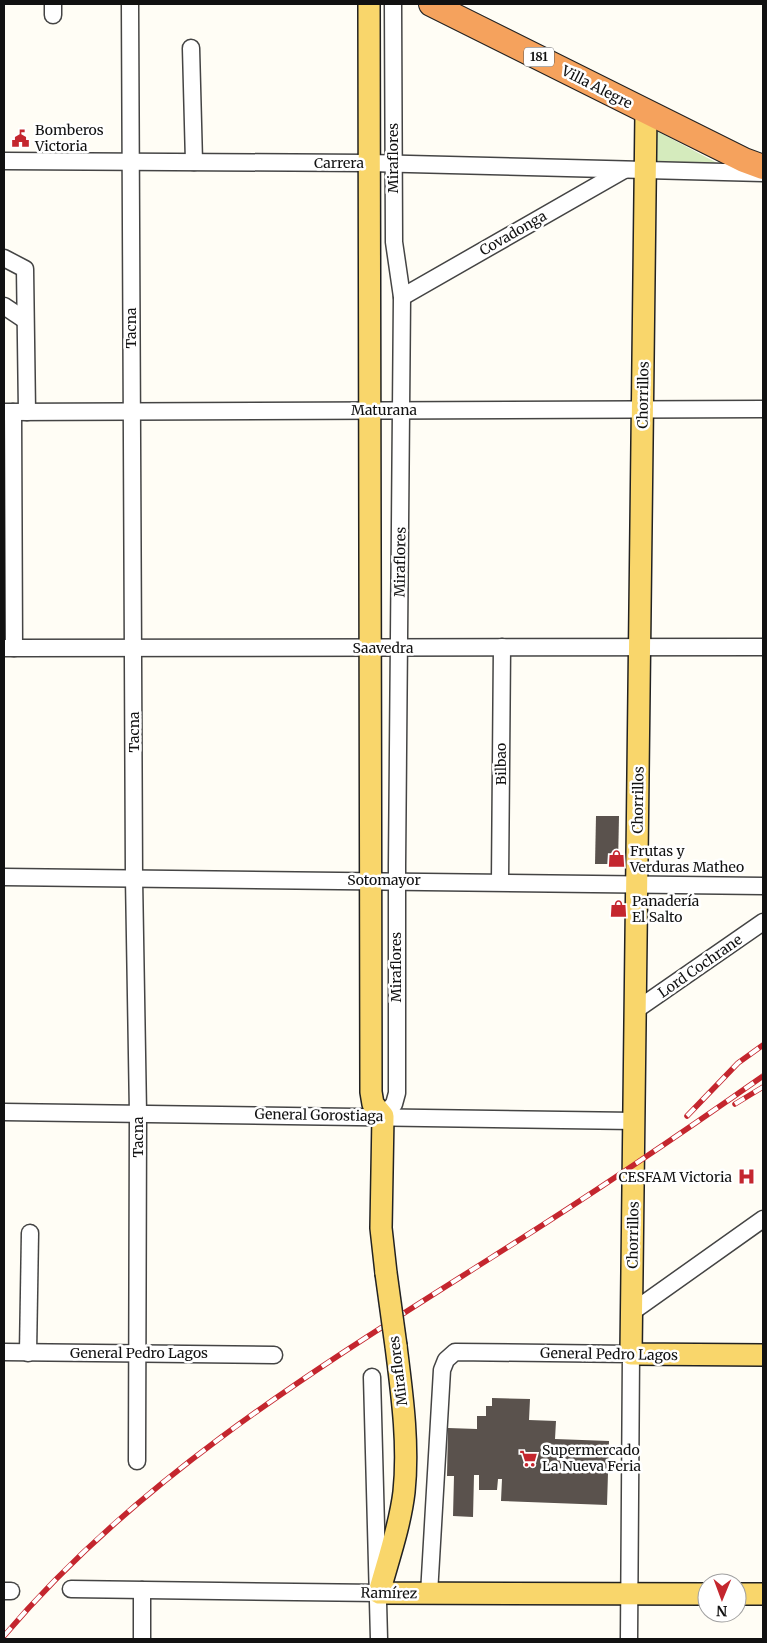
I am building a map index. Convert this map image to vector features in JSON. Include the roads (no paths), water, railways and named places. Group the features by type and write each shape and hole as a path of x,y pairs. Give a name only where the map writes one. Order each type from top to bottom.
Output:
{"highway":[{"name":"Villa Alegre","path":"431,4 646,112 744,160 763,167"}],"main road":[{"name":"Miraflores","path":"369,4 371,1092 373,1104 383,1116 381,1228 403,1407 405,1473 400,1513 379,1593"},
{"name":"Chorrillos","path":"631,1354 643,409 635,170 646,112"},
{"name":"General Pedro Lagos","path":"631,1354 763,1355"},
{"name":"Ramírez","path":"379,1593 697,1594"},
{"path":"747,1594 763,1594"}],"street":[{"name":"Tacna","path":"130,4 134,878 138,1113 137,1461"},
{"name":"Miraflores","path":"383,1116 394,1104 397,1093 396,880 402,297 394,242 393,4"},
{"path":"192,48 194,162"},
{"name":"Carrera","path":"4,161 369,163 763,173"},
{"name":"Covadonga","path":"402,297 635,170"},
{"path":"4,258 25,268 25,320 15,412 9,648"},
{"path":"4,306 25,320"},
{"name":"Maturana","path":"15,412 763,409"},
{"name":"Bilbao","path":"500,881 502,647"},
{"name":"Saavedra","path":"9,648 763,647"},
{"name":"Sotomayor","path":"4,877 500,881 763,886"},
{"name":"Lord Cochrane","path":"636,1010 763,922"},
{"name":"General Gorostiaga","path":"4,1112 635,1121"},
{"path":"632,1312 763,1219"},
{"path":"28,1353 30,1233"},
{"name":"General Pedro Lagos","path":"4,1352 274,1355"},
{"name":"General Pedro Lagos","path":"429,1594 442,1370 446,1360 455,1352 631,1354"},
{"name":"Chorrillos","path":"629,1639 631,1354"},
{"name":"Miraflores","path":"372,1377 379,1639"},
{"name":"Ramírez","path":"71,1589 379,1593"},
{"path":"142,1590 142,1639"}],"railway":[{"path":"687,1116 738,1063 763,1045"},
{"path":"4,1636 56,1579 111,1526 230,1430 293,1386 626,1170 763,1076"},
{"path":"735,1104 763,1087"}],"place":[{"name":"Bomberos Victoria","path":"21,138"},
{"name":"Frutas y Verduras Matheo","path":"616,859"},
{"name":"Panadería El Salto","path":"618,909"},
{"name":"CESFAM Victoria","path":"746,1177"},
{"name":"Supermercado La Nueva Feria","path":"528,1458"}]}
